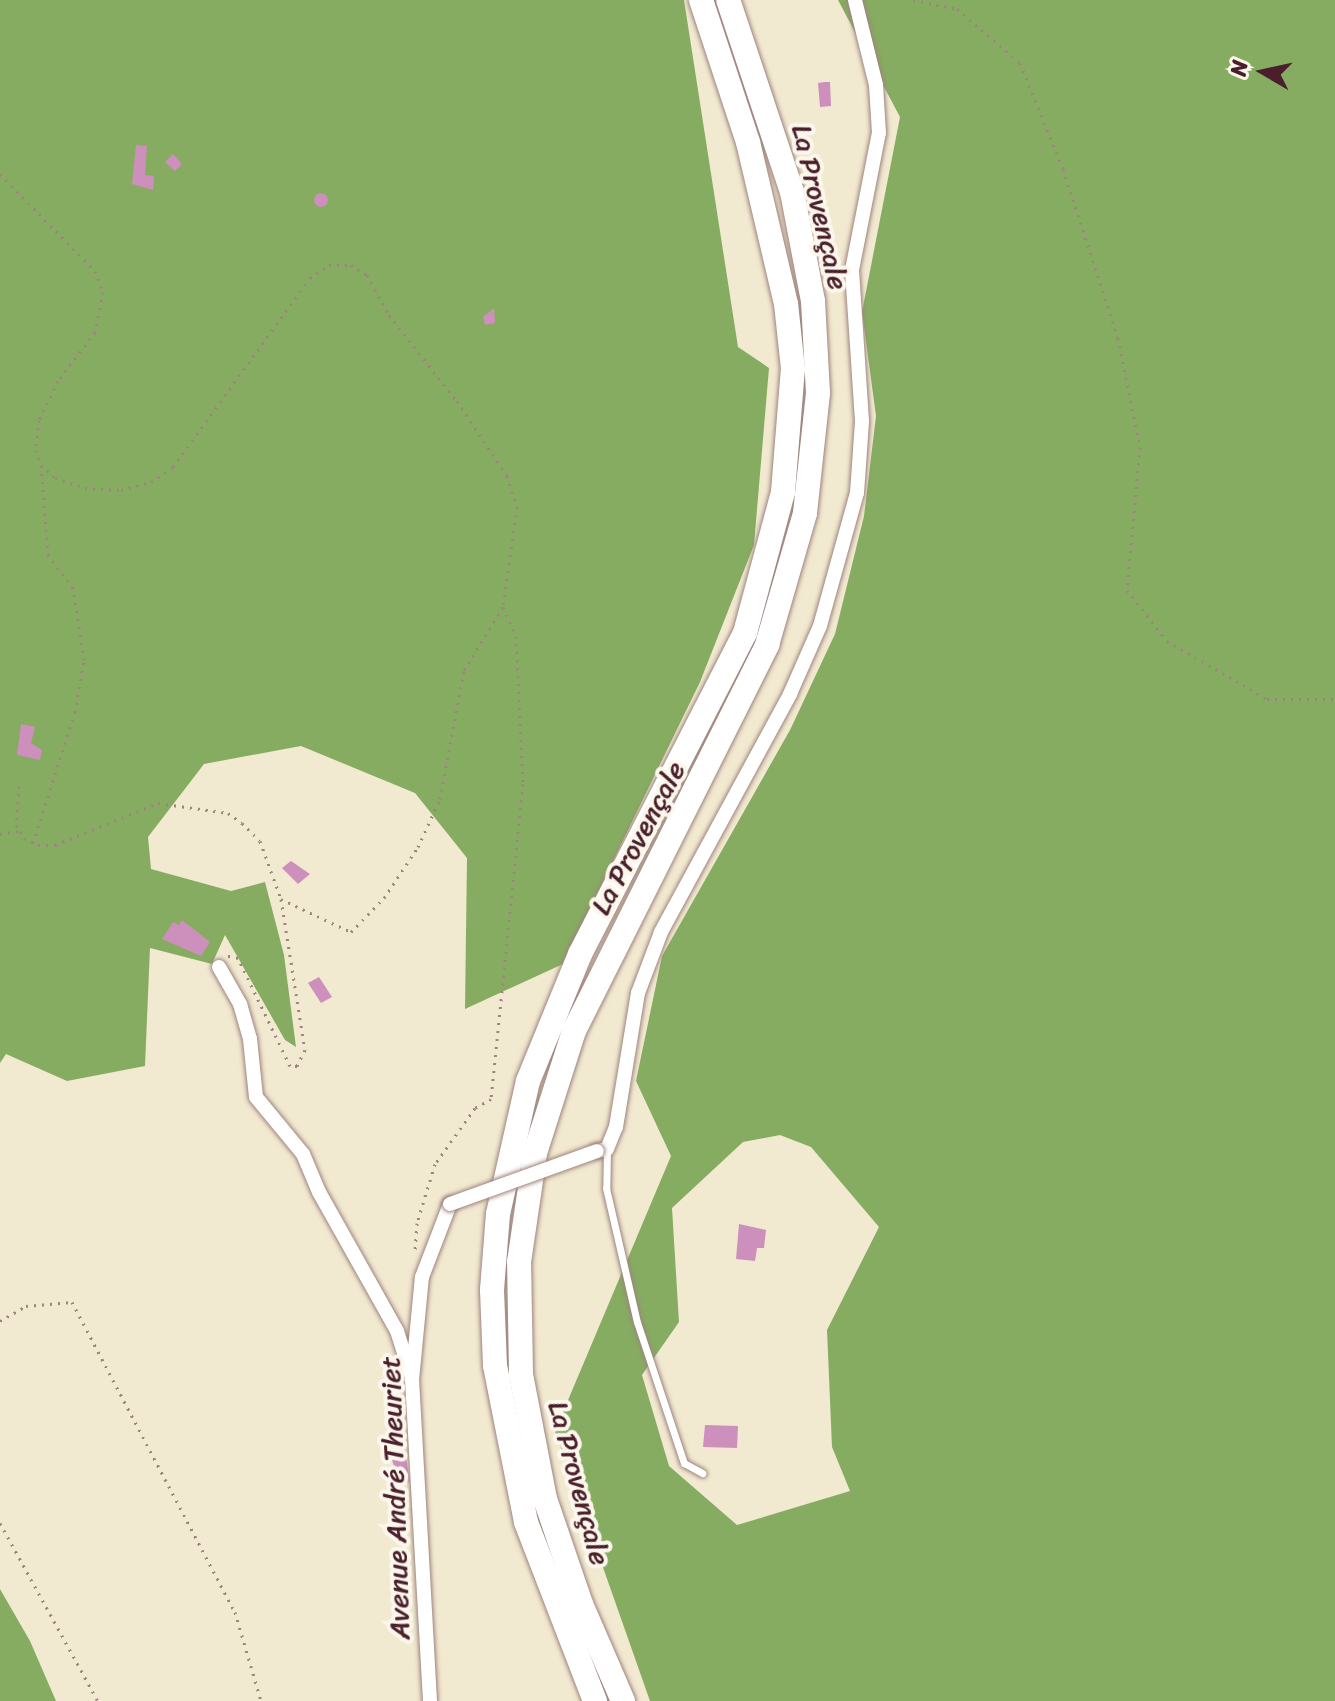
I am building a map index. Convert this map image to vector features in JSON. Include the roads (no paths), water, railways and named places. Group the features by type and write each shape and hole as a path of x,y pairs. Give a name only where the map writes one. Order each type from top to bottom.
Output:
{"highway":[{"name":"La Provençale","path":"595,1701 526,1522 495,1365 492,1290 511,1147 539,1051 580,954 745,633 783,492 793,369 786,304 752,156 701,0"},
{"name":"La Provençale","path":"623,1701 581,1604 545,1499 521,1374 519,1262 535,1153 574,1031 767,645 805,513 818,393 813,301 792,192 728,0"}],"street":[{"path":"602,1150 616,1127 638,993 687,879 790,694 820,626 857,493 862,421 852,270 879,133 876,85 855,0"},
{"path":"219,967 240,1004 250,1039 256,1097 303,1154 397,1331 412,1380"},
{"name":"Avenue André Theuriet","path":"430,1701 412,1380 422,1277 450,1204 602,1150"}],"lane":[{"path":"602,1150 606,1188 659,1396 684,1463 702,1473"}]}
